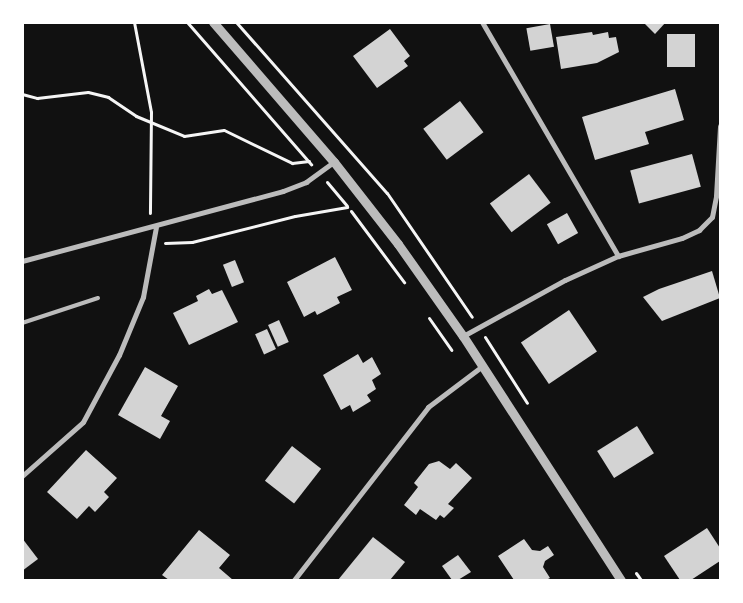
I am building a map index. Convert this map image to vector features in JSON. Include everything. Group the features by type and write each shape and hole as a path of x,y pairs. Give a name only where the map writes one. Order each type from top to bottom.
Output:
{"street":[{"path":"213,22 334,162 463,336 481,367 621,580"},
{"path":"482,22 618,256"},
{"path":"463,336 557,284 618,256 682,238 699,230 712,217 718,196 720,126"},
{"path":"22,262 283,191 319,173 334,162"},
{"path":"22,476 83,422 119,355 143,297 156,227"},
{"path":"294,580 428,407 481,367"}],"lane":[{"path":"22,323 98,298"}],"path":[{"path":"134,22 151,124 147,206 156,227"},
{"path":"187,22 319,173 410,290"},
{"path":"22,94 37,98 88,92 108,97 151,124 184,136 224,130 292,164 309,161"},
{"path":"154,244 192,242 295,216 347,207"},
{"path":"425,312 453,352"}],"building":[{"path":"643,22 666,22 655,34"},
{"path":"550,24 554,47 530,51 526,28"},
{"path":"390,29 410,56 404,61 408,66 377,88 353,56"},
{"path":"592,32 593,35 608,32 609,38 616,37 619,52 597,63 561,69 556,37"},
{"path":"667,34 695,34 695,67 667,67"},
{"path":"675,89 684,120 645,132 649,144 595,160 582,117"},
{"path":"460,101 483,132 447,160 423,129"},
{"path":"692,154 701,187 639,203 630,171"},
{"path":"529,174 551,203 512,232 490,203"},
{"path":"567,213 578,233 558,244 547,224"},
{"path":"335,257 352,290 337,297 340,303 317,315 315,311 304,317 287,282"},
{"path":"235,260 244,282 232,287 223,265"},
{"path":"712,271 720,298 662,321 643,297 659,289"},
{"path":"209,289 212,294 222,290 238,322 189,345 173,313 198,301 196,296"},
{"path":"569,310 597,351 549,384 521,342"},
{"path":"279,320 289,342 278,347 268,325"},
{"path":"267,329 276,349 264,354 255,334"},
{"path":"358,354 363,363 372,357 381,374 372,380 376,389 367,395 371,401 353,412 350,405 341,410 323,375"},
{"path":"145,367 178,386 161,416 170,421 160,439 118,415"},
{"path":"637,426 654,453 614,478 597,451"},
{"path":"292,446 321,469 294,503 265,481"},
{"path":"86,450 117,478 104,492 109,497 95,512 89,506 77,519 47,492"},
{"path":"439,461 450,469 456,463 472,478 448,504 454,508 444,518 440,515 436,520 420,509 416,515 404,505 418,487 414,483 429,464"},
{"path":"707,528 720,548 720,561 691,580 680,580 664,556"},
{"path":"199,530 230,555 219,568 233,580 169,580 162,575"},
{"path":"373,537 405,562 390,580 338,580"},
{"path":"22,538 38,559 22,571"},
{"path":"524,539 532,550 540,551 548,546 554,555 545,561 543,567 550,578 546,580 514,580 498,556"},
{"path":"458,555 471,572 458,580 452,580 442,566"}]}
